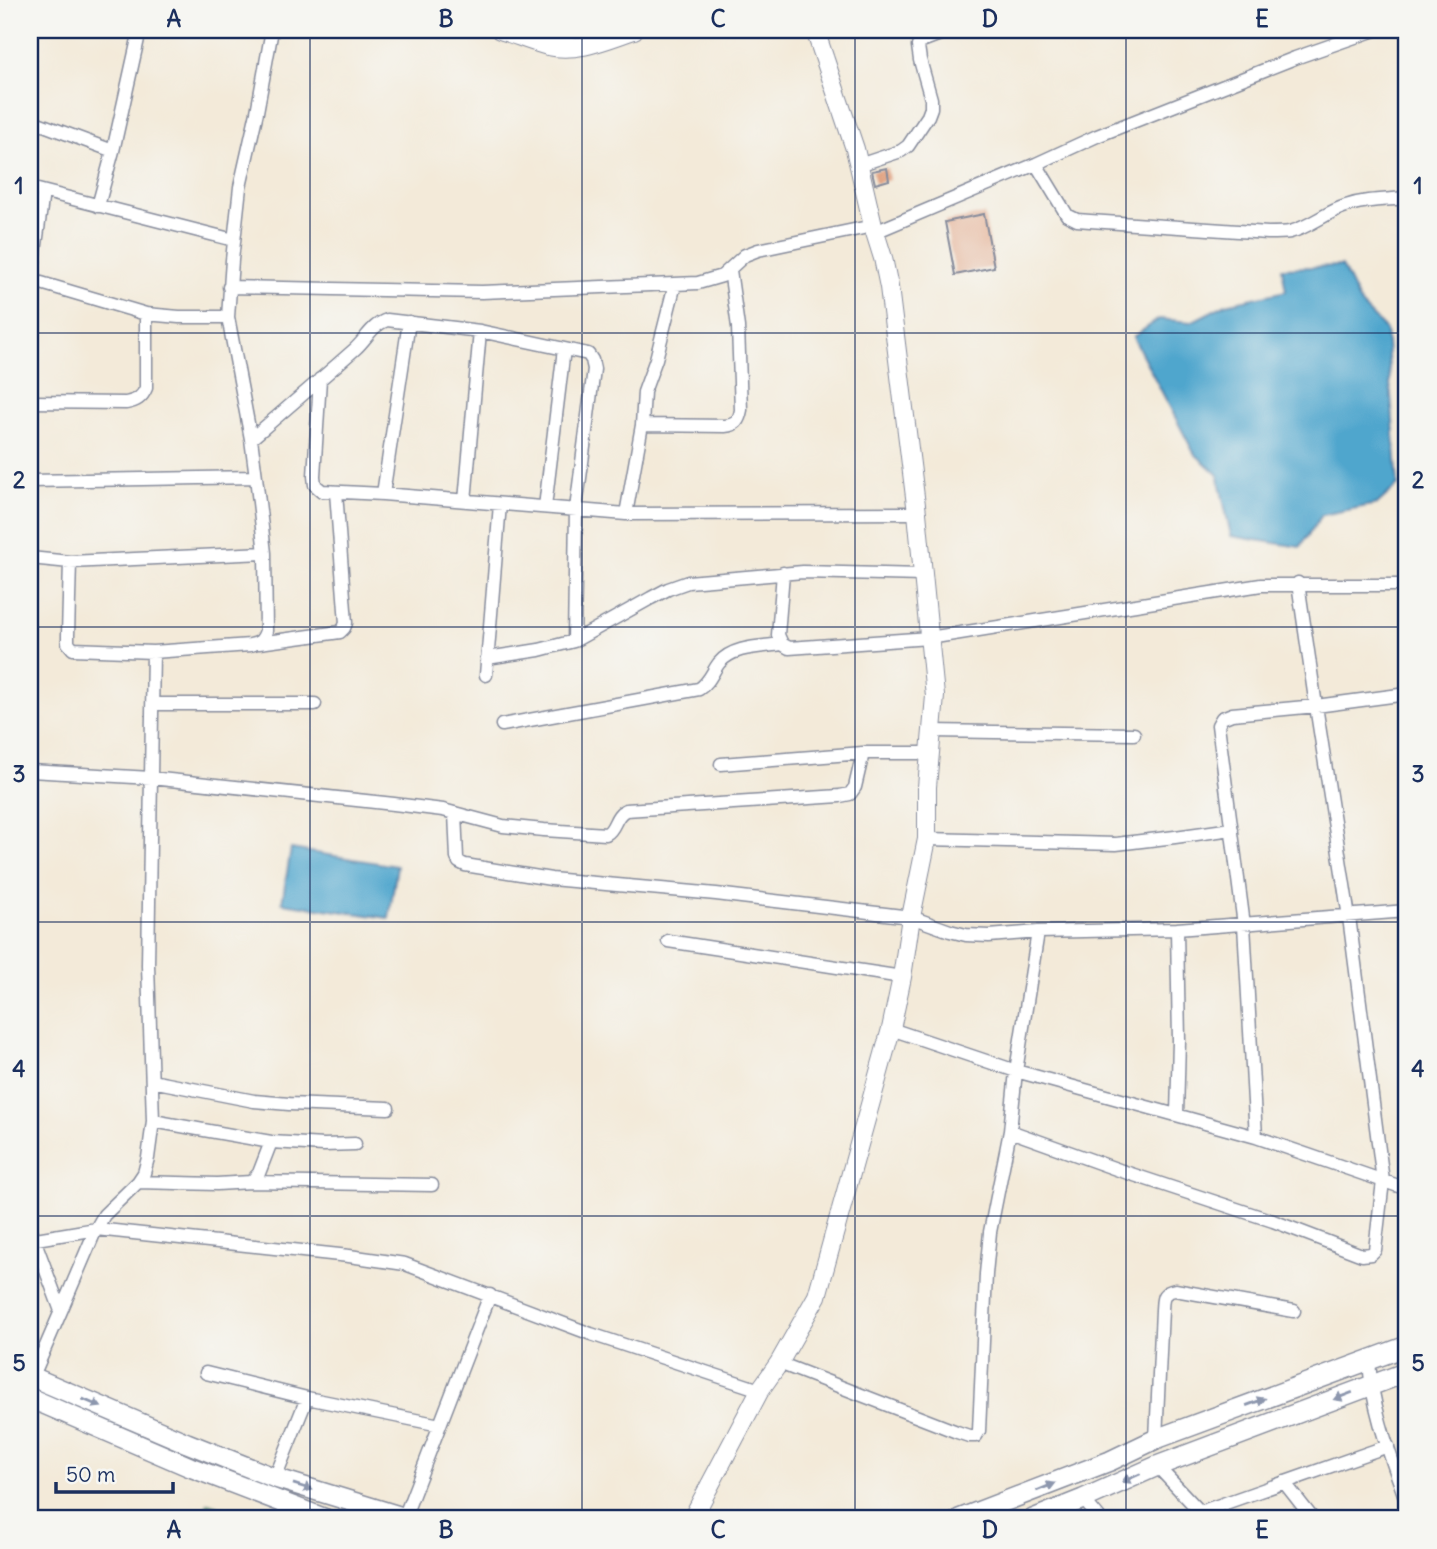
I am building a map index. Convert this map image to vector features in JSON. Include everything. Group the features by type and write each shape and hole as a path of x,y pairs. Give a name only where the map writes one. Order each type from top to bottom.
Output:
{"main road":[{"path":"959,1519 1110,1461 1156,1439 1407,1346"},
{"path":"1032,1519 1157,1466 1407,1373"},
{"path":"31,1378 275,1478 398,1517"},
{"path":"30,1398 190,1466 326,1519"}],"street":[{"path":"98,206 140,30"},
{"path":"259,643 266,631 265,554 251,439 228,317 240,187 272,30"},
{"path":"500,30 548,46 568,48 589,45 634,30"},
{"path":"566,30 568,48"},
{"path":"692,1519 760,1390 779,1363 817,1296 891,1029 927,839 935,696 889,287 855,149 815,30"},
{"path":"859,166 908,146 931,108 918,46 922,41 951,30"},
{"path":"229,287 482,292 698,283 712,280 730,270 745,255 758,250 874,229 1036,164 1097,136 1375,30"},
{"path":"30,120 113,151"},
{"path":"1036,164 1067,215 1077,220 1268,233 1290,232 1346,206 1365,201 1407,198"},
{"path":"30,188 234,240"},
{"path":"43,192 30,285 146,314 228,317"},
{"path":"642,425 725,426 734,425 740,419 738,327 730,270"},
{"path":"626,514 642,425 644,392 656,359 675,284"},
{"path":"30,402 126,403 143,395 146,388 146,314"},
{"path":"251,439 359,346 379,322 387,320 480,331 588,354 593,360 594,369 576,509 573,641"},
{"path":"383,494 409,322"},
{"path":"466,501 480,331"},
{"path":"545,507 564,349"},
{"path":"320,379 314,476 316,485 322,491 626,514 916,513"},
{"path":"30,481 256,477"},
{"path":"70,562 68,643 73,649 153,652 250,645 340,632 346,623 336,492"},
{"path":"486,675 500,504"},
{"path":"30,558 70,562 265,554"},
{"path":"488,658 573,641 659,594 688,582 783,573 922,575"},
{"path":"782,644 779,635 783,573"},
{"path":"1010,1131 1273,1221 1362,1255 1371,1254 1375,1250 1383,1181 1349,917 1298,583"},
{"path":"502,724 699,689 730,654 782,644 789,648 929,638 1261,585 1407,585"},
{"path":"31,1378 96,1228 104,1215 138,1182 148,1158 153,1121 148,965 153,652"},
{"path":"1256,1137 1244,925 1218,725 1222,718 1232,714 1407,694"},
{"path":"153,704 315,704"},
{"path":"932,730 1134,734"},
{"path":"721,764 863,753 931,753"},
{"path":"30,771 150,778 394,804 455,813 503,826 606,834 618,815 626,810 850,794 855,787 863,753"},
{"path":"455,813 457,858 465,865 551,878 911,917 966,935 1177,929 1407,911"},
{"path":"927,839 1116,844 1232,829"},
{"path":"1177,929 1180,1041 1177,1114"},
{"path":"779,1363 957,1432 976,1436 979,1431 990,1232 1010,1131 1016,1071 1038,932"},
{"path":"668,941 902,977"},
{"path":"891,1029 1016,1071 1256,1137 1407,1189"},
{"path":"152,1081 254,1101 388,1108"},
{"path":"153,1121 271,1142 355,1144"},
{"path":"251,1182 259,1174 271,1142"},
{"path":"138,1182 432,1185"},
{"path":"61,1311 32,1236 96,1228 405,1264 591,1334 760,1390"},
{"path":"1156,1439 1163,1296 1167,1292 1175,1290 1294,1311"},
{"path":"398,1517 440,1425 490,1295"},
{"path":"1369,1361 1370,1386 1407,1503"},
{"path":"206,1373 307,1398 440,1425"},
{"path":"275,1478 307,1398"},
{"path":"1157,1466 1203,1516 1284,1482 1388,1447"},
{"path":"1284,1482 1313,1519"},
{"path":"1014,1499 1032,1519"},
{"path":"1083,1499 1100,1519"}],"green space":[{"path":"208,1503 255,1519 202,1519"}],"water":[{"path":"1342,266 1361,305 1386,330 1398,485 1377,504 1322,515 1300,547 1231,536 1218,475 1194,453 1133,337 1159,319 1191,322 1226,304 1286,291 1282,268"},
{"path":"291,849 397,866 389,918 282,903"}],"building":[{"path":"887,168 889,180 875,184 872,171"},
{"path":"984,214 994,267 955,275 945,222"}]}
